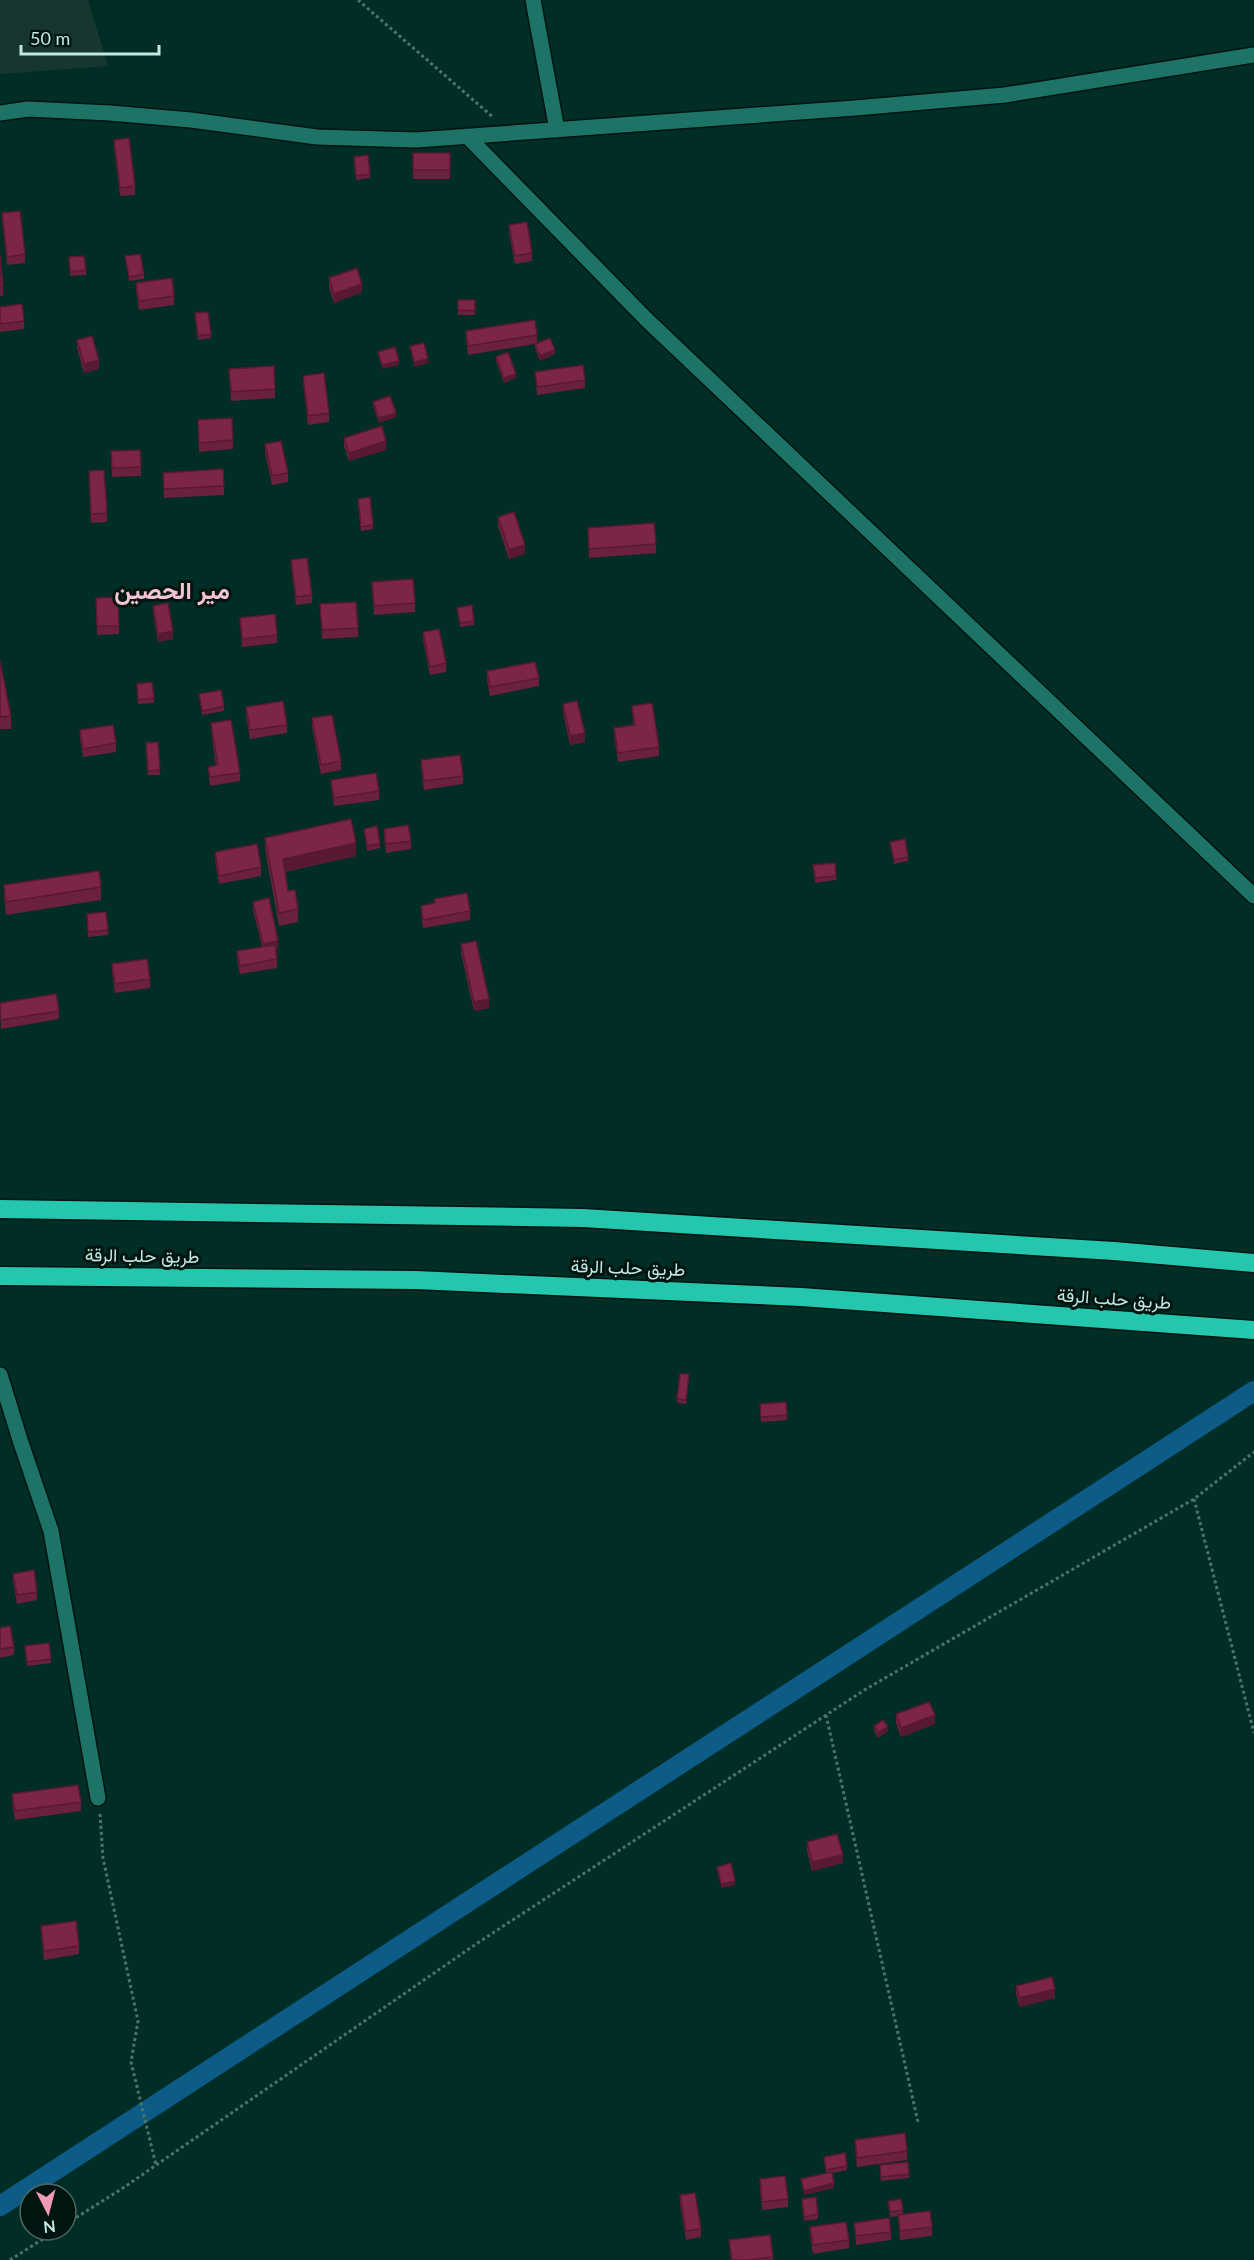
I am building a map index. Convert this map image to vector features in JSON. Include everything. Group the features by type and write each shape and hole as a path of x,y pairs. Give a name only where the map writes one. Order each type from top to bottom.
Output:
{"highway":[{"path":"0,1209 583,1218 1114,1251 1254,1263"},
{"name":"طريق حلب الرقة","path":"0,1276 416,1280 719,1293 1254,1330"}],"street":[{"path":"533,0 557,130"},
{"path":"0,113 28,109 110,113 191,120 317,137 416,140 1005,96 1254,55"},
{"path":"467,136 647,320 1254,896"},
{"path":"0,1375 51,1531 98,1798"}],"path":[{"path":"357,0 511,133"},
{"path":"78,2216 156,2165 479,1942 866,1689 1194,1499 1254,1452"},
{"path":"1194,1499 1254,1733"},
{"path":"826,1715 918,2122"},
{"path":"98,1798 103,1858 138,2021 131,2062 156,2165"},
{"path":"10,2260 38,2242"}],"shaded area":[{"path":"0,0 88,0 108,66 0,74"}],"building":[{"path":"129,138 135,186 120,188 114,140"},
{"path":"413,153 450,153 450,170 413,170"},
{"path":"368,155 370,174 356,176 354,157"},
{"path":"20,211 25,254 7,257 2,213"},
{"path":"527,222 532,253 515,256 509,225"},
{"path":"0,254 3,287 0,288"},
{"path":"140,254 144,274 129,277 125,256"},
{"path":"84,256 86,270 70,272 69,257"},
{"path":"357,268 362,284 334,294 329,278"},
{"path":"172,278 174,296 139,301 136,283"},
{"path":"458,300 475,300 475,311 458,310"},
{"path":"22,304 24,321 0,324 0,307"},
{"path":"208,312 211,334 198,336 195,313"},
{"path":"535,320 537,335 468,346 466,331"},
{"path":"92,336 99,360 84,364 77,340"},
{"path":"550,338 555,350 540,356 535,344"},
{"path":"424,343 428,359 414,362 410,346"},
{"path":"395,347 399,361 382,365 378,352"},
{"path":"508,352 516,374 504,378 496,357"},
{"path":"583,365 585,380 537,387 535,372"},
{"path":"274,366 275,389 231,392 229,369"},
{"path":"324,373 329,413 308,416 303,376"},
{"path":"390,396 396,413 379,418 373,402"},
{"path":"232,418 233,440 199,443 198,420"},
{"path":"382,426 386,441 349,453 344,438"},
{"path":"281,441 288,473 272,476 265,444"},
{"path":"140,450 141,467 112,468 111,451"},
{"path":"223,469 224,486 164,489 163,473"},
{"path":"104,470 107,513 91,514 89,471"},
{"path":"370,497 373,525 361,527 358,499"},
{"path":"514,512 525,545 509,550 498,517"},
{"path":"654,523 656,544 589,549 588,528"},
{"path":"307,558 312,595 296,597 291,560"},
{"path":"413,579 415,603 374,606 372,582"},
{"path":"118,597 119,626 97,626 96,598"},
{"path":"356,602 358,628 322,630 320,604"},
{"path":"168,603 173,631 158,634 153,606"},
{"path":"472,605 474,621 460,623 457,608"},
{"path":"275,614 277,635 242,639 240,618"},
{"path":"439,629 446,663 430,667 423,632"},
{"path":"0,661 11,716 0,717"},
{"path":"535,662 539,678 490,687 487,671"},
{"path":"152,682 154,698 138,700 137,684"},
{"path":"221,690 224,706 202,711 199,694"},
{"path":"283,701 287,725 250,730 246,707"},
{"path":"577,701 585,733 570,736 563,704"},
{"path":"652,703 659,747 618,753 614,728 635,725 632,706"},
{"path":"332,715 341,761 321,765 312,718"},
{"path":"231,720 240,773 210,777 208,767 218,765 211,723"},
{"path":"113,725 116,743 83,749 80,730"},
{"path":"158,742 160,770 148,771 146,743"},
{"path":"460,755 463,776 424,781 421,760"},
{"path":"376,773 379,791 334,798 331,780"},
{"path":"351,819 356,843 283,859 288,891 295,890 298,909 279,913 265,838"},
{"path":"408,825 411,841 386,844 384,829"},
{"path":"377,826 380,844 367,846 364,829"},
{"path":"905,839 908,857 894,860 890,842"},
{"path":"257,844 261,867 219,876 215,852"},
{"path":"835,863 836,876 815,878 813,865"},
{"path":"99,871 101,887 6,902 4,885"},
{"path":"467,893 470,911 423,920 421,906 435,903 434,899"},
{"path":"269,898 278,941 263,944 253,902"},
{"path":"106,912 108,930 88,932 87,914"},
{"path":"476,941 489,999 474,1002 461,944"},
{"path":"275,945 277,959 240,966 237,951"},
{"path":"147,959 150,979 115,984 112,964"},
{"path":"56,994 59,1011 1,1020 0,1003"},
{"path":"680,1374 689,1374 686,1400 677,1399"},
{"path":"786,1402 787,1415 761,1417 760,1404"},
{"path":"34,1570 37,1592 17,1595 13,1574"},
{"path":"10,1626 14,1647 0,1649 0,1628"},
{"path":"49,1643 51,1659 27,1662 25,1646"},
{"path":"929,1702 935,1715 901,1728 896,1714"},
{"path":"883,1720 888,1727 878,1733 874,1726"},
{"path":"78,1785 81,1802 15,1811 12,1794"},
{"path":"837,1834 843,1855 812,1862 807,1842"},
{"path":"731,1863 735,1881 721,1884 717,1867"},
{"path":"76,1921 79,1946 44,1951 41,1926"},
{"path":"1052,1977 1055,1989 1020,1998 1016,1986"},
{"path":"905,2133 907,2151 857,2158 855,2140"},
{"path":"845,2153 847,2166 826,2170 824,2157"},
{"path":"908,2162 909,2174 881,2177 880,2165"},
{"path":"832,2172 834,2183 804,2191 801,2179"},
{"path":"785,2176 788,2199 762,2202 760,2179"},
{"path":"695,2193 701,2229 686,2231 680,2195"},
{"path":"816,2197 818,2214 804,2217 802,2199"},
{"path":"901,2199 903,2210 890,2212 888,2201"},
{"path":"930,2211 932,2227 900,2231 898,2215"},
{"path":"889,2218 891,2232 856,2236 854,2223"},
{"path":"846,2222 849,2240 813,2245 810,2227"},
{"path":"770,2235 773,2257 732,2260 729,2240"}],"waterway":[{"path":"0,2206 1254,1391"}],"district":[{"name":"مير الحصين","path":"172,591"}]}
